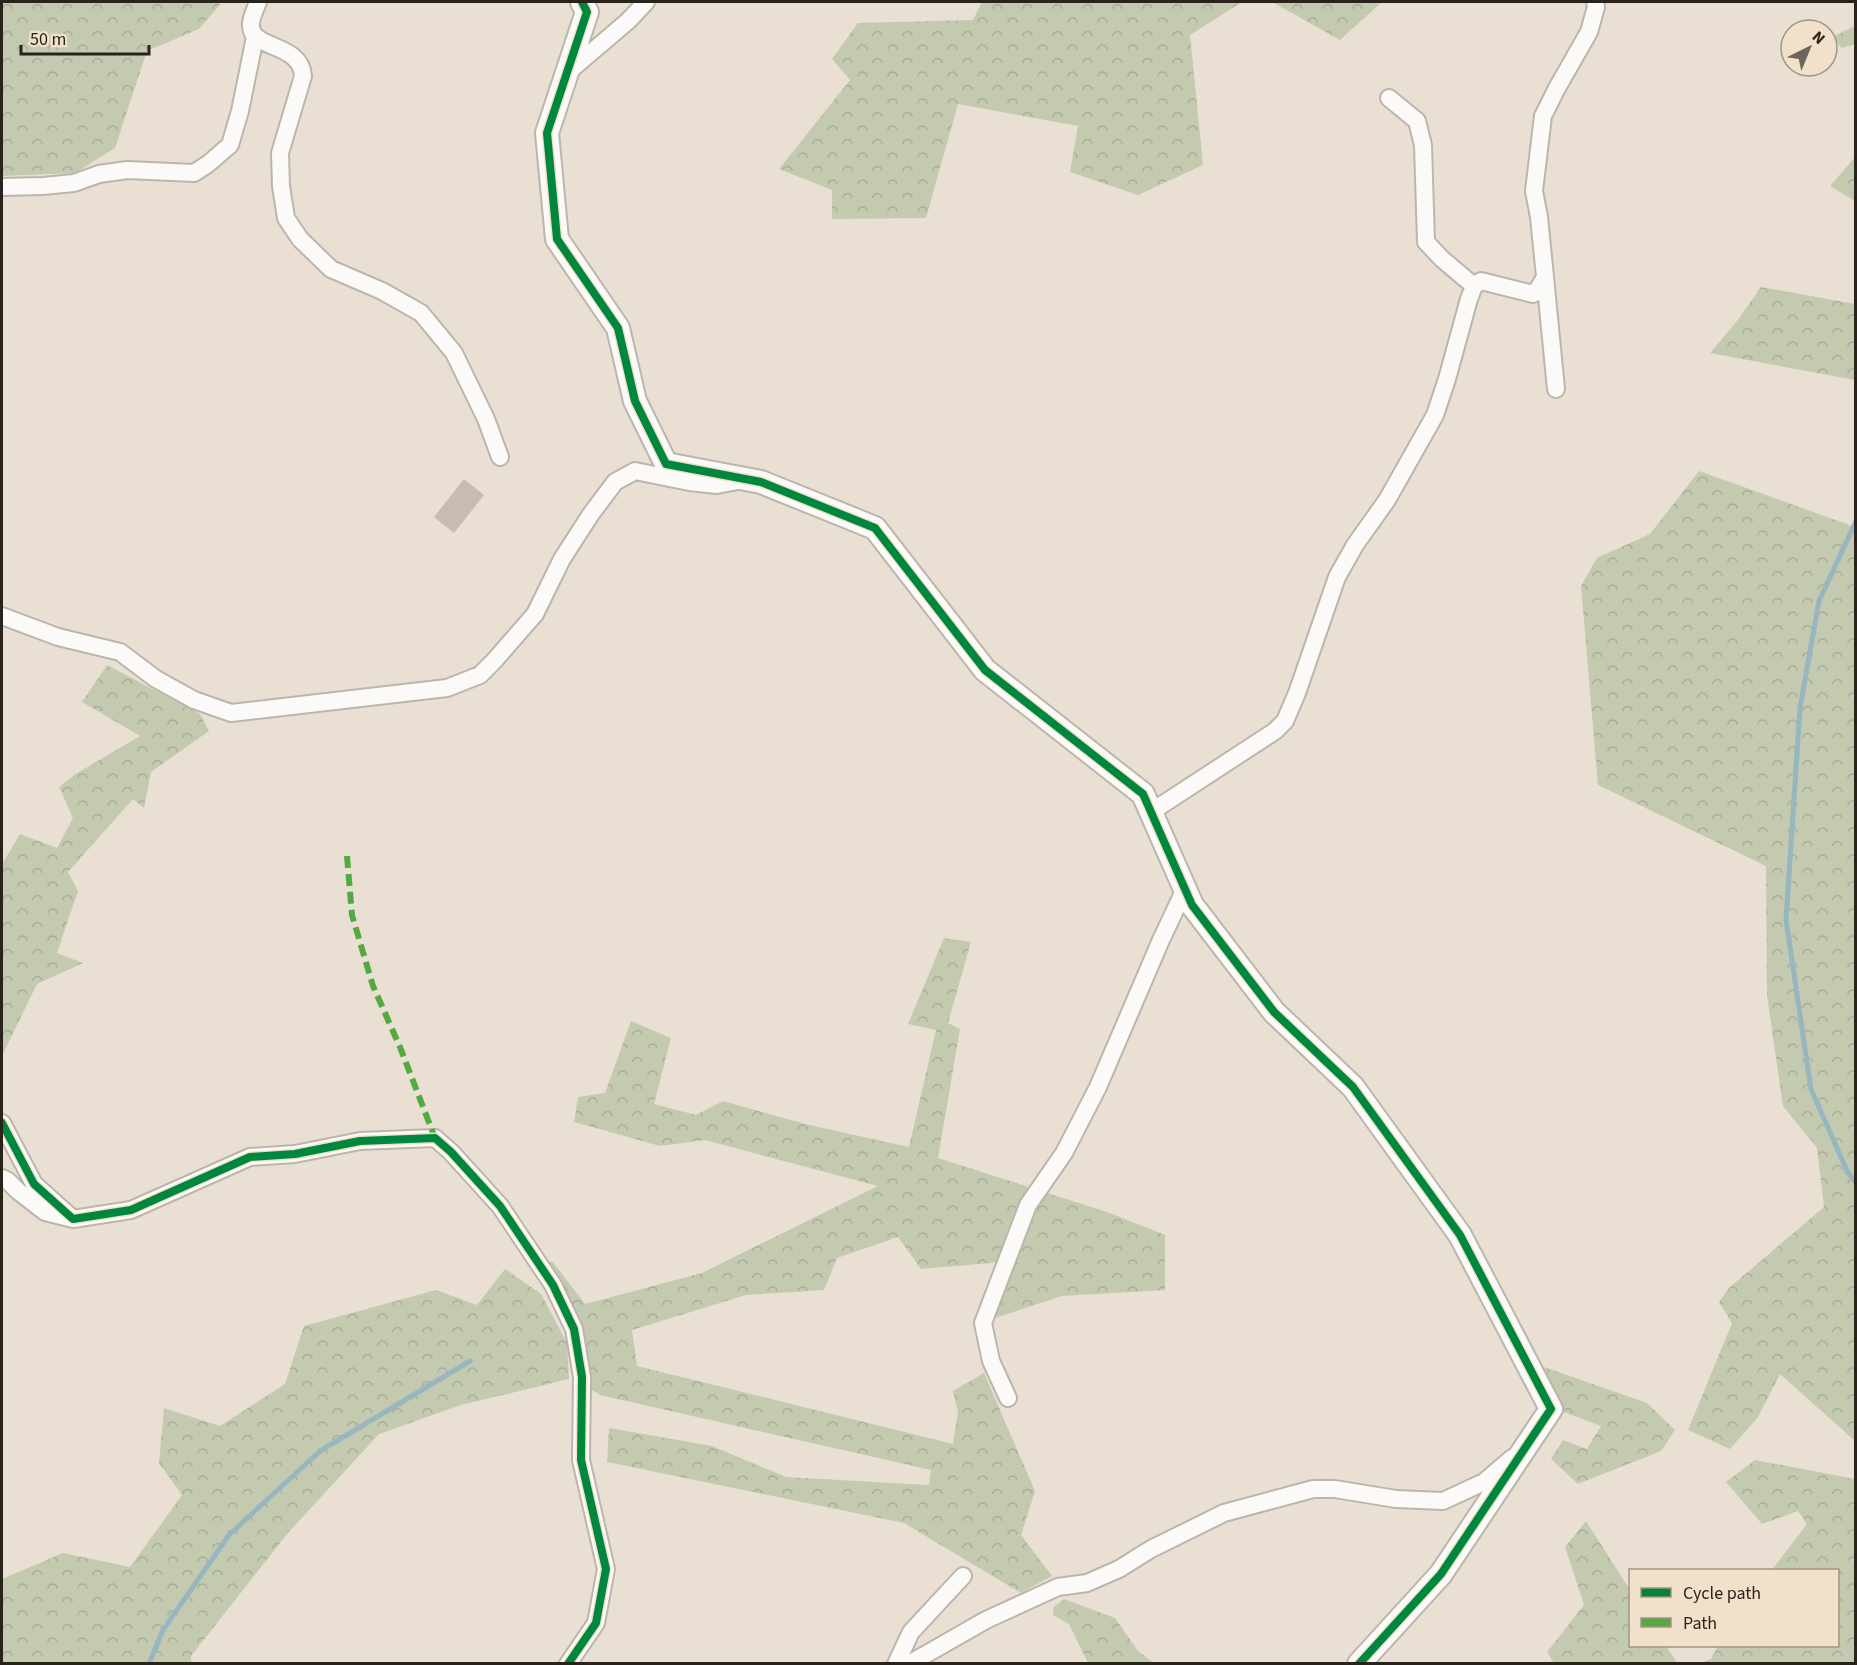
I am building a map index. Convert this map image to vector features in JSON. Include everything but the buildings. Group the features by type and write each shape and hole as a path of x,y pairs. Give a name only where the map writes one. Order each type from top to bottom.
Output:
{"street":[{"path":"2,187 74,183 99,174 127,170 194,173 208,164 230,145 240,111 255,37 250,26 258,2"},
{"path":"582,2 586,12 547,133 557,239 618,328 635,401 666,464 761,482 875,528 985,670 1143,794 1192,905 1274,1012 1353,1086 1460,1235 1551,1409 1441,1574 1359,1664"},
{"path":"566,74 628,21 646,2"},
{"path":"1556,389 1539,217 1534,191 1543,116 1589,32 1595,2"},
{"path":"255,37 292,54 303,69 303,76 280,153 280,186 286,218 300,239 331,270 382,291 421,313 454,353 486,419 500,457"},
{"path":"1389,98 1417,121 1423,145 1426,242 1442,260 1474,286"},
{"path":"1151,812 1275,731 1285,721 1337,578 1355,545 1387,500 1435,415 1474,286 1481,281 1533,294 1539,289 1545,277"},
{"path":"2,616 58,637 120,652 156,679 194,700 231,713 447,688 480,675 535,614 562,559 615,482 635,471 689,483 717,485 746,479"},
{"path":"1008,1398 991,1360 983,1323 1029,1205 1064,1153 1098,1087 1185,889"},
{"path":"2,1123 34,1184 73,1220"},
{"path":"2,1178 8,1180 45,1212 73,1220 131,1210 250,1157 295,1154 360,1141 435,1138 451,1152 500,1206 553,1285 574,1329 582,1377 581,1460 606,1569 596,1623 568,1664"},
{"path":"909,1664 986,1620 1058,1587 1087,1583 1119,1569 1151,1549 1224,1513 1313,1489 1335,1488 1395,1499 1443,1501 1484,1482 1526,1446"},
{"path":"896,1664 911,1632 963,1576"}],"green space":[{"path":"2,2 222,2 199,29 147,51 115,148 75,173 2,176"},
{"path":"982,2 1242,2 1190,35 1203,165 1138,195 1070,172 1078,126 958,104 926,218 832,219 832,190 779,169 850,80 832,59 858,23 973,20"},
{"path":"1272,2 1382,2 1340,40"},
{"path":"1855,26 1855,44 1842,48 1839,46 1839,34"},
{"path":"1855,157 1855,201 1830,186"},
{"path":"1761,287 1855,304 1855,380 1710,353"},
{"path":"1699,471 1855,527 1856,1101 1853,1102 1856,1108 1855,1441 1780,1374 1758,1417 1730,1449 1688,1430 1732,1323 1719,1302 1729,1288 1824,1207 1817,1148 1783,1106 1767,996 1766,866 1598,785 1581,586 1597,558 1650,534"},
{"path":"107,665 200,714 209,731 151,772 144,808 133,799 68,872 78,891 57,953 83,963 37,984 2,1056 2,864 20,834 57,848 73,818 59,787 74,775 140,736 82,702"},
{"path":"944,938 971,942 948,1023 960,1029 938,1158 1110,1213 1165,1235 1165,1290 1062,1296 992,1319 1013,1261 921,1269 898,1237 837,1258 824,1290 746,1295 632,1330 637,1366 953,1444 958,1412 953,1391 984,1373 1035,1491 1021,1535 1052,1576 1021,1593 904,1523 607,1462 609,1428 712,1446 786,1477 929,1485 931,1470 600,1395 589,1388 583,1330 546,1264 552,1261 585,1304 702,1273 878,1186 705,1140 660,1146 574,1122 578,1097 605,1093 631,1021 671,1038 654,1104 696,1115 723,1101 805,1124 909,1147 936,1030 908,1024"},
{"path":"505,1269 541,1294 567,1343 569,1379 461,1405 379,1434 287,1534 191,1656 191,1663 2,1663 2,1579 63,1553 130,1567 182,1495 159,1463 164,1408 220,1426 285,1384 304,1326 436,1290 477,1305"},
{"path":"1544,1367 1647,1403 1675,1430 1661,1451 1578,1484 1551,1459 1563,1440 1587,1449 1601,1426 1561,1411"},
{"path":"1755,1460 1855,1479 1855,1663 1701,1663 1711,1659 1717,1647 1839,1647 1839,1569 1773,1569 1807,1524 1798,1511 1762,1524 1726,1482"},
{"path":"1586,1521 1629,1588 1629,1647 1667,1647 1677,1663 1554,1663 1547,1652 1584,1605 1565,1547"},
{"path":"1064,1599 1115,1618 1138,1651 1154,1663 1088,1663 1069,1624 1053,1615 1054,1607"}],"waterway":[{"path":"1856,521 1819,601 1800,708 1786,920 1811,1089 1847,1171 1856,1183"},
{"path":"149,1664 163,1630 229,1535 320,1451 470,1361"}],"marked path":[{"path":"347,856 352,915 373,986 400,1047 435,1138"}],"cycle path":[{"path":"582,2 587,12 547,133 557,239 618,328 635,401 666,464 761,482 875,528 985,670 1143,794 1192,905 1274,1012 1353,1087 1460,1235 1551,1409 1441,1574 1359,1664"},
{"path":"2,1123 34,1184 73,1219 131,1210 250,1157 295,1154 360,1141 435,1138 451,1152 500,1206 553,1285 574,1329 582,1377 581,1460 606,1569 596,1623 568,1664"}]}
